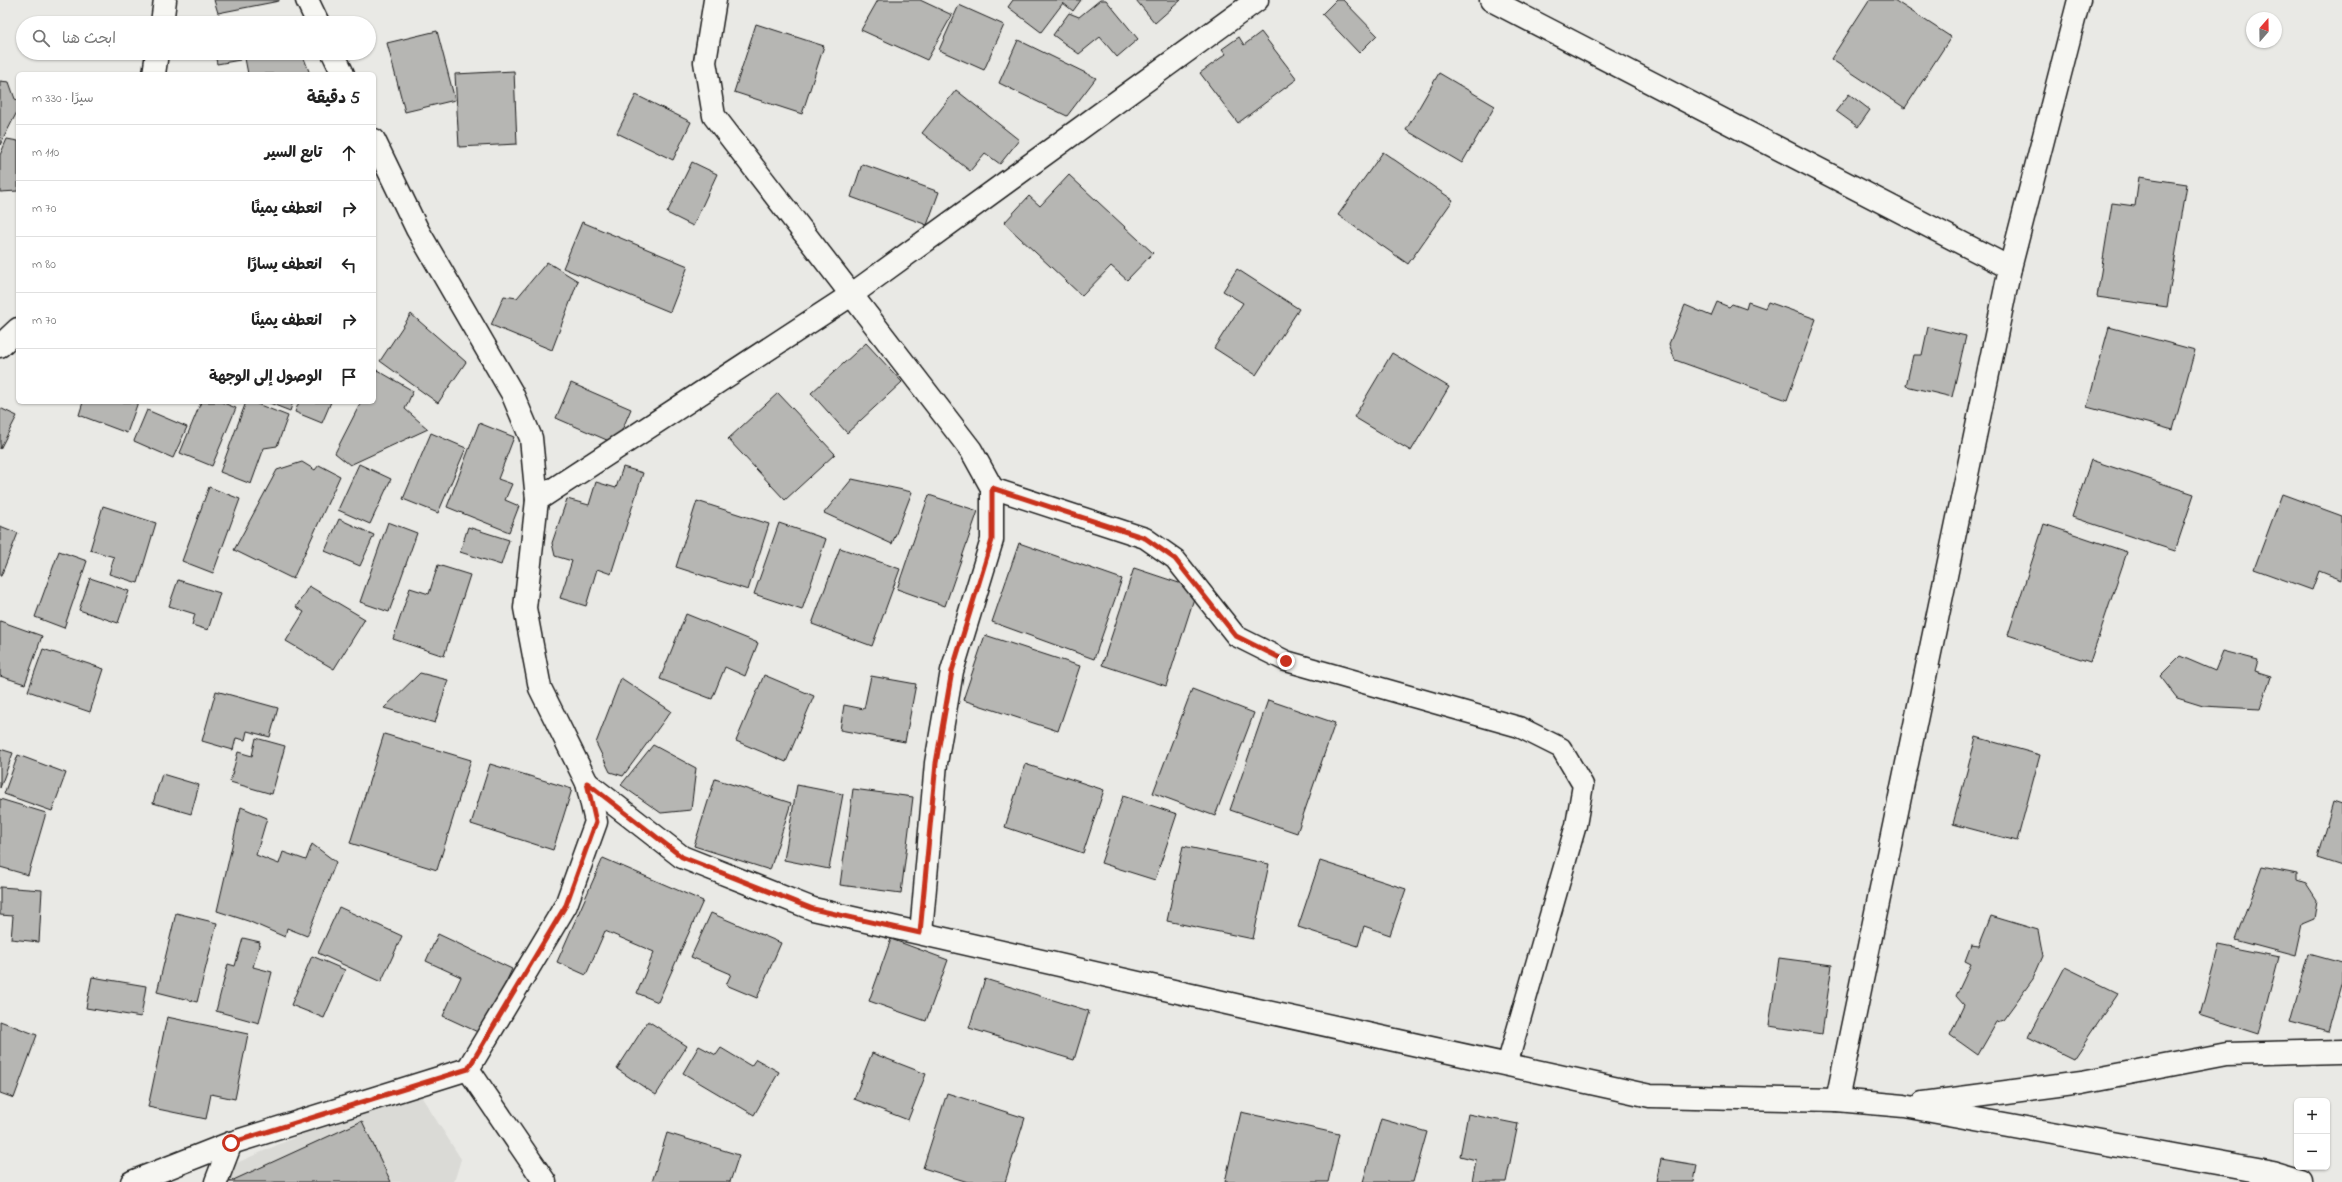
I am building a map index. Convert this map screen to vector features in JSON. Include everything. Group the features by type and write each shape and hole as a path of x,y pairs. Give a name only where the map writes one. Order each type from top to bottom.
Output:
{"street":[{"path":"163,16 165,0"},
{"path":"308,0 315,16"},
{"path":"715,0 705,62 714,116 971,450 992,488 992,540 952,671 936,763 920,933"},
{"path":"1491,0 2010,268"},
{"path":"1837,1100 2010,268 2079,0"},
{"path":"537,500 851,295 1245,3"},
{"path":"154,72 156,60"},
{"path":"336,60 342,72"},
{"path":"132,1182 231,1143 468,1069 566,905 596,822 587,783 540,688 525,608 537,500 531,438 512,393 417,229 376,144"},
{"path":"0,346 16,331"},
{"path":"587,783 682,857 813,909 1650,1096 1837,1100 1904,1106 2273,1173 2303,1182"},
{"path":"1904,1106 2081,1082 2227,1054 2342,1051"},
{"path":"468,1069 545,1182"},
{"path":"216,1182 231,1143"}],"lane":[{"path":"992,488 1145,538 1175,559 1236,636 1286,661 1520,727 1561,748 1583,784 1576,825 1507,1065"}],"shaded area":[{"path":"414,1085 461,1159 454,1182 221,1182 225,1168"}],"building":[{"path":"214,0 279,0 279,1 218,13"},
{"path":"878,0 920,0 952,15 927,60 861,30"},
{"path":"1013,0 1081,0 1073,11 1063,3 1041,32 1008,7"},
{"path":"1100,0 1106,0 1138,39 1117,57 1100,37 1079,54 1053,35 1069,13 1079,17"},
{"path":"1136,0 1181,0 1155,23"},
{"path":"1336,0 1343,0 1377,35 1359,53 1322,14"},
{"path":"1869,0 1894,0 1951,37 1905,108 1831,59"},
{"path":"959,5 1004,25 984,70 939,50"},
{"path":"756,24 824,46 802,114 734,92"},
{"path":"437,31 455,100 405,112 387,43"},
{"path":"1261,32 1297,79 1238,123 1200,73 1226,54 1222,49 1239,37 1244,45"},
{"path":"1018,40 1096,78 1067,116 999,83"},
{"path":"216,60 240,60 217,64"},
{"path":"245,60 305,60 309,72 248,72"},
{"path":"514,71 517,144 459,147 455,74"},
{"path":"1439,73 1495,106 1462,163 1406,130"},
{"path":"0,81 9,82 16,99 16,114 0,145"},
{"path":"956,90 1019,140 1000,164 985,153 970,171 922,133"},
{"path":"1849,94 1870,110 1858,127 1836,111"},
{"path":"636,95 691,122 673,160 617,133"},
{"path":"7,139 16,141 16,191 0,192 0,155"},
{"path":"1383,152 1453,200 1408,264 1338,215"},
{"path":"692,162 717,174 693,226 667,213"},
{"path":"862,164 939,192 927,225 851,197"},
{"path":"1069,175 1153,253 1127,280 1111,266 1082,296 1004,223 1029,196 1040,206"},
{"path":"2139,177 2187,184 2167,307 2097,297 2112,203 2135,206"},
{"path":"582,222 688,266 670,312 563,268"},
{"path":"547,262 578,281 552,350 491,325 504,296 517,298"},
{"path":"1237,269 1299,309 1256,375 1214,348 1243,303 1223,291"},
{"path":"1717,302 1729,307 1732,304 1746,309 1748,302 1765,308 1768,302 1816,319 1787,400 1675,360 1669,344 1685,305 1711,316"},
{"path":"411,314 466,362 438,403 380,361"},
{"path":"1928,327 1966,336 1952,397 1906,386 1913,355 1922,355"},
{"path":"2109,327 2195,350 2173,430 2087,407"},
{"path":"866,343 902,382 847,433 811,393"},
{"path":"1392,353 1449,387 1411,451 1354,417"},
{"path":"377,370 413,391 405,409 428,429 350,465 335,453 360,404 376,404"},
{"path":"571,383 631,409 616,444 556,418"},
{"path":"778,393 835,454 785,500 728,439"},
{"path":"82,404 137,404 127,433 79,415"},
{"path":"200,404 226,404 236,408 212,466 180,453"},
{"path":"245,404 257,404 288,416 277,446 264,448 251,484 220,472"},
{"path":"272,404 292,404 290,411"},
{"path":"298,404 330,404 322,423 295,412"},
{"path":"0,408 17,416 0,449"},
{"path":"147,410 187,427 173,458 134,441"},
{"path":"479,423 514,437 498,479 512,484 505,500 519,506 509,532 447,507"},
{"path":"431,433 466,448 438,513 403,499"},
{"path":"2091,460 2194,494 2175,551 2072,517"},
{"path":"302,462 315,470 319,465 340,476 293,579 234,550 277,470"},
{"path":"359,464 391,479 370,524 338,510"},
{"path":"623,467 643,473 611,574 597,569 586,606 560,598 572,561 555,556 552,543 567,499 589,505 596,482 616,488"},
{"path":"852,479 912,492 892,544 824,513"},
{"path":"209,487 240,499 213,573 182,561"},
{"path":"2282,494 2342,516 2342,580 2319,571 2312,590 2254,569"},
{"path":"929,495 978,511 945,606 897,589"},
{"path":"697,501 769,524 748,590 676,567"},
{"path":"103,506 156,523 138,583 109,574 114,557 90,550"},
{"path":"339,519 374,535 360,566 325,551"},
{"path":"388,522 417,533 389,612 360,602"},
{"path":"779,523 826,539 802,610 754,594"},
{"path":"2044,524 2127,552 2090,662 2008,635"},
{"path":"0,526 18,533 1,576 0,576"},
{"path":"468,527 509,540 501,565 460,552"},
{"path":"1019,543 1122,579 1094,659 992,622"},
{"path":"840,548 900,569 872,646 812,624"},
{"path":"59,551 87,561 64,628 35,617"},
{"path":"438,565 470,575 444,656 393,639 410,588 429,594"},
{"path":"1134,568 1197,589 1166,686 1102,665"},
{"path":"90,578 129,591 118,623 79,610"},
{"path":"178,580 220,593 208,630 192,625 195,614 169,606"},
{"path":"309,586 365,619 334,669 286,641 304,612 296,607"},
{"path":"686,614 758,643 745,676 725,667 712,699 660,679"},
{"path":"0,621 42,636 25,684 0,676"},
{"path":"985,635 1080,666 1058,731 963,700"},
{"path":"43,649 104,669 90,712 28,691"},
{"path":"2223,651 2258,660 2255,671 2271,676 2260,709 2203,706 2177,698 2160,676 2180,656 2215,671"},
{"path":"420,673 448,680 435,723 384,708"},
{"path":"764,675 814,696 786,762 736,741"},
{"path":"871,676 916,684 905,742 840,730 844,705 864,709"},
{"path":"621,678 671,711 623,776 610,772 596,743"},
{"path":"1192,689 1254,713 1215,816 1153,793"},
{"path":"216,691 278,708 270,737 247,731 245,740 236,738 233,750 202,741"},
{"path":"1268,700 1335,723 1297,833 1230,810"},
{"path":"384,734 471,760 437,870 350,843"},
{"path":"1976,737 2040,755 2017,841 1953,824"},
{"path":"256,738 285,746 272,794 230,782 238,752 252,756"},
{"path":"653,745 696,768 691,810 661,813 621,785"},
{"path":"0,749 13,753 0,788"},
{"path":"18,755 66,773 52,811 4,794"},
{"path":"490,764 572,789 553,850 471,824"},
{"path":"1025,764 1104,790 1083,853 1005,827"},
{"path":"162,774 199,785 191,814 153,803"},
{"path":"715,779 791,803 770,870 694,846"},
{"path":"797,785 843,794 829,869 784,860"},
{"path":"853,789 913,797 901,893 840,885"},
{"path":"1123,796 1177,814 1155,880 1101,863"},
{"path":"0,799 46,813 28,875 0,867"},
{"path":"2333,802 2342,805 2342,866 2317,858"},
{"path":"241,807 267,818 256,855 279,864 283,852 306,860 312,844 336,862 307,936 287,928 285,937 248,921 217,911"},
{"path":"1183,846 1269,864 1253,939 1167,921"},
{"path":"603,858 703,901 658,1002 637,993 654,952 605,931 586,975 557,962"},
{"path":"1320,861 1406,889 1390,935 1364,926 1358,946 1298,927"},
{"path":"2262,867 2297,874 2297,880 2306,883 2317,900 2314,919 2302,924 2295,956 2235,940"},
{"path":"0,887 42,890 39,942 11,939 13,916 0,915"},
{"path":"339,907 402,936 381,982 318,953"},
{"path":"176,913 217,923 197,1002 157,992"},
{"path":"711,913 781,943 757,998 726,985 731,974 691,957"},
{"path":"1991,916 2038,930 2043,956 2033,979 2003,1020 1997,1022 1978,1055 1950,1035 1964,1005 1956,996 1971,964 1965,961 1971,945 1979,946"},
{"path":"438,934 512,969 482,1034 443,1016 461,977 426,961"},
{"path":"243,938 260,942 253,967 272,972 259,1023 216,1011 228,964 235,966"},
{"path":"891,939 948,960 926,1021 869,1001"},
{"path":"2219,945 2279,957 2259,1034 2200,1015"},
{"path":"2309,954 2342,963 2342,982 2328,1032 2290,1022"},
{"path":"312,956 345,970 324,1018 291,1005"},
{"path":"1779,958 1832,965 1822,1034 1769,1026"},
{"path":"2065,967 2118,993 2073,1059 2028,1037"},
{"path":"92,977 146,986 141,1017 86,1008"},
{"path":"985,979 1089,1011 1074,1060 969,1028"},
{"path":"167,1017 248,1034 235,1099 211,1094 206,1119 148,1107"},
{"path":"0,1021 37,1035 14,1098 0,1093"},
{"path":"648,1021 687,1046 656,1095 617,1069"},
{"path":"699,1046 716,1055 721,1048 751,1066 756,1059 779,1072 754,1115 683,1073"},
{"path":"872,1053 926,1074 908,1120 854,1099"},
{"path":"947,1093 1025,1118 1005,1182 968,1182 923,1168"},
{"path":"1241,1112 1339,1134 1328,1182 1225,1182"},
{"path":"1468,1114 1518,1124 1506,1182 1472,1182 1476,1160 1460,1156"},
{"path":"1381,1119 1427,1132 1413,1182 1363,1182"},
{"path":"362,1121 391,1182 229,1182"},
{"path":"667,1133 739,1155 730,1182 652,1182"},
{"path":"1661,1159 1697,1165 1694,1182 1656,1182"}],"route":[{"path":"231,1143 468,1069 566,905 596,822 587,783 682,857 813,909 920,933 936,763 952,671 992,540 992,488 1145,538 1175,559 1236,636 1286,661"}]}
